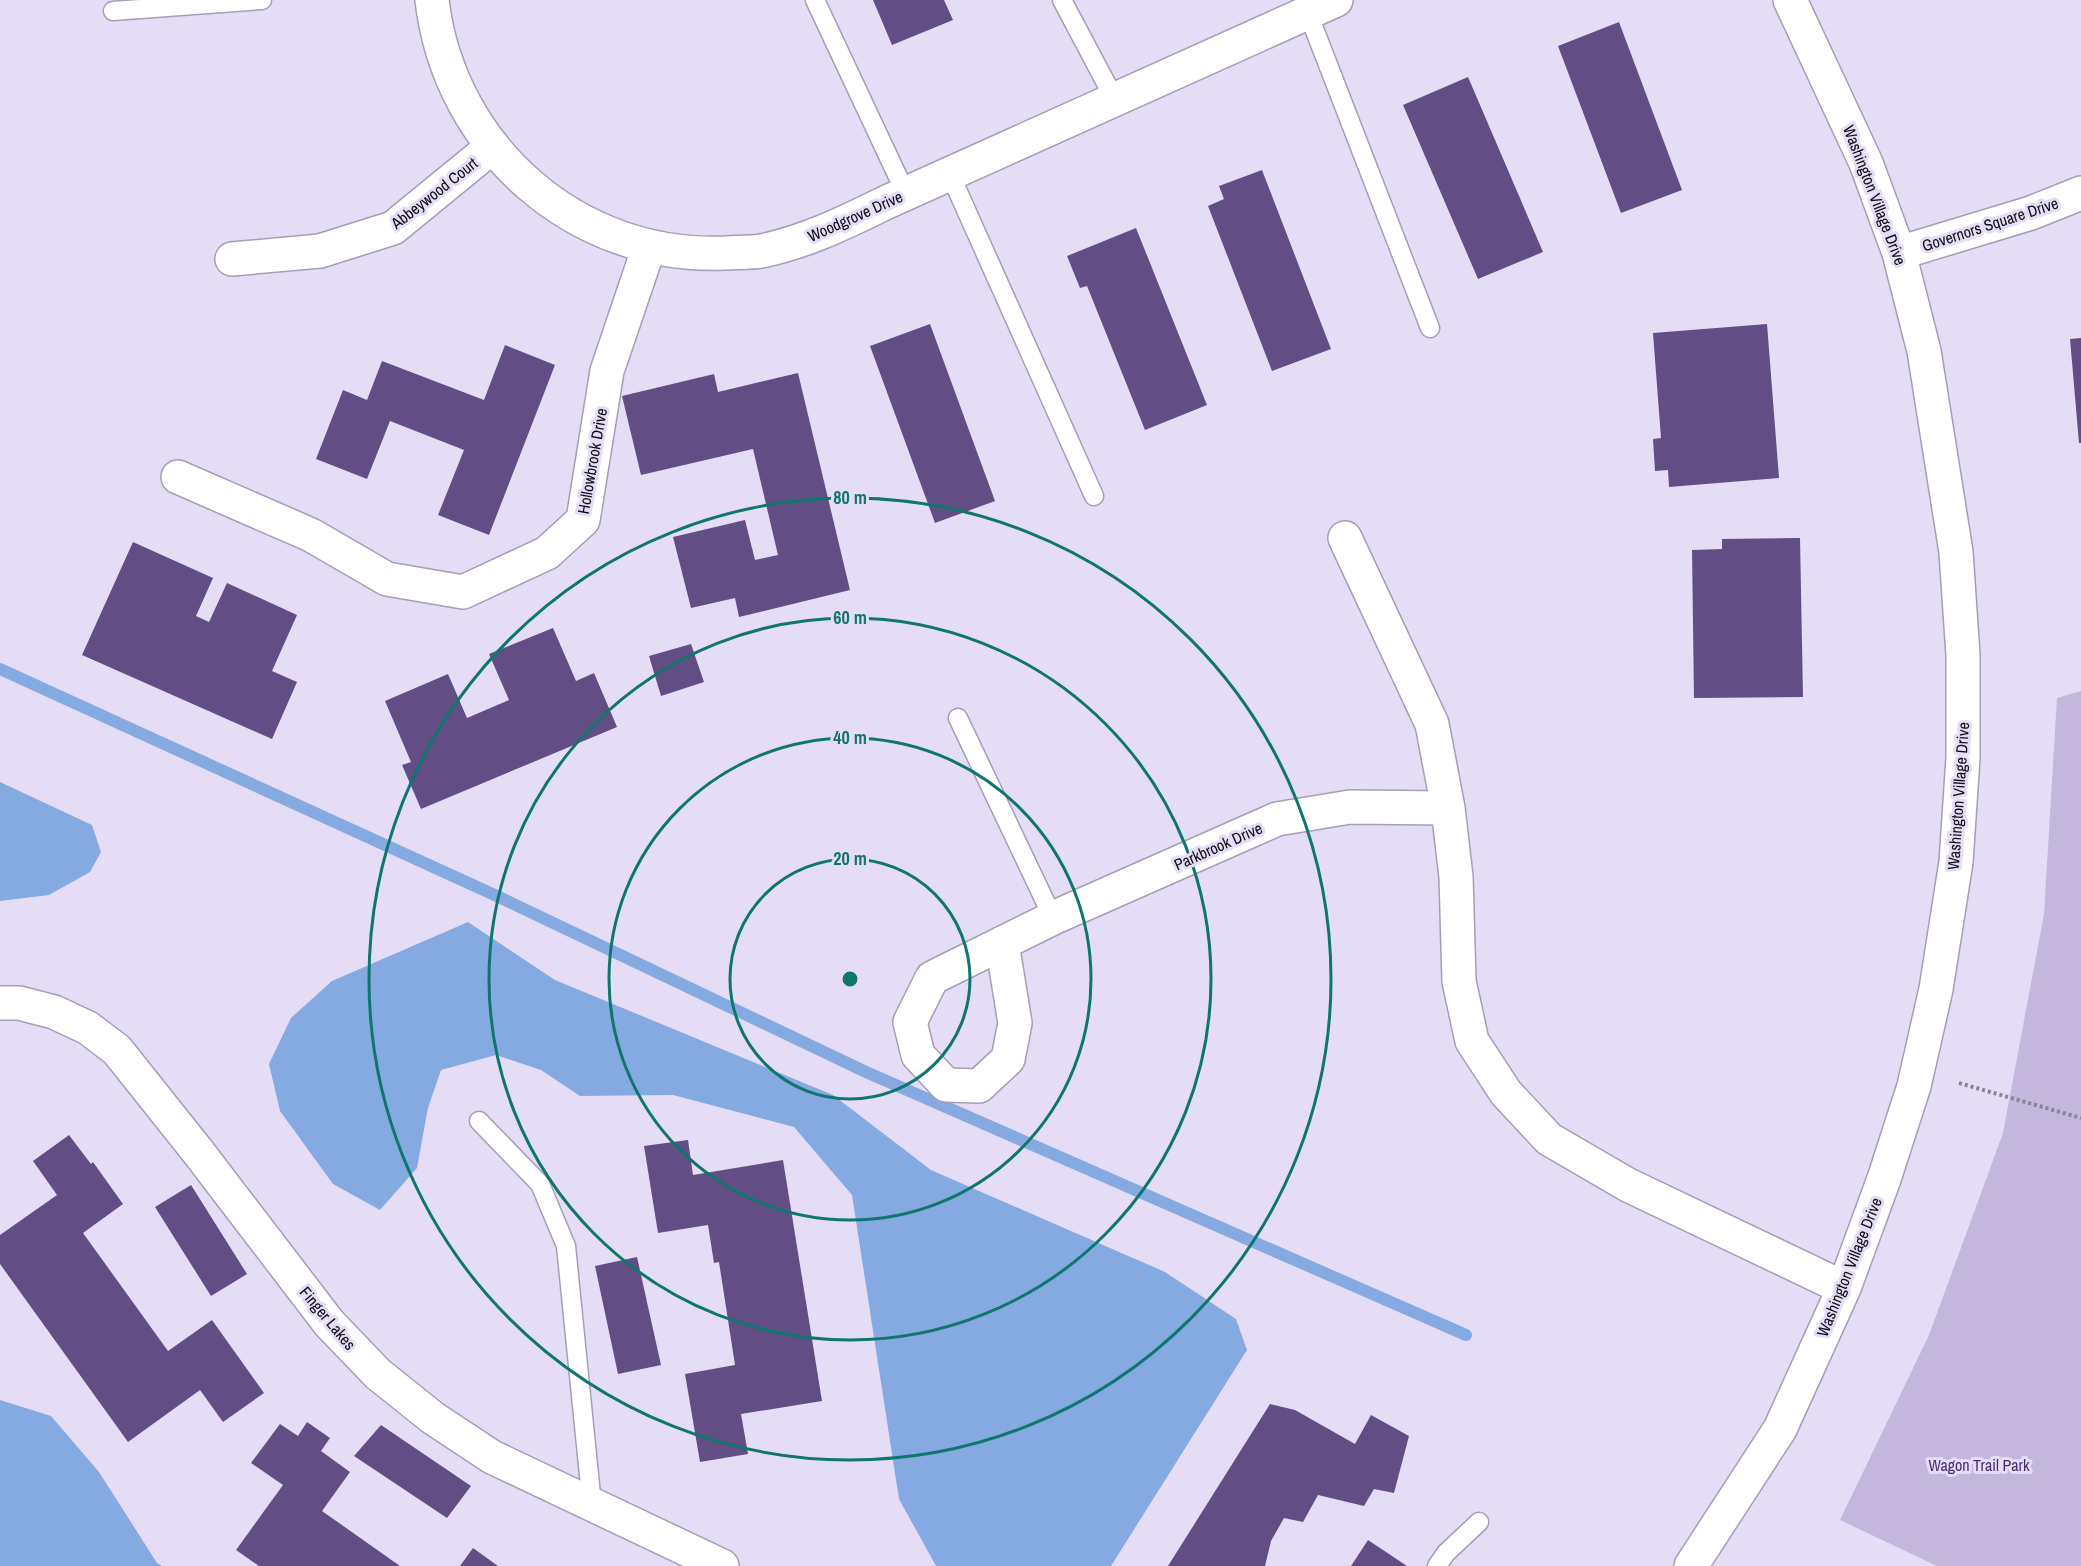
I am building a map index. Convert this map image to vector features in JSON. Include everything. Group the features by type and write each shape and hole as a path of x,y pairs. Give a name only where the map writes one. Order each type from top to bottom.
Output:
{"street":[{"name":"Woodgrove Drive","path":"432,0 434,18 446,64 466,108 492,147 525,181 562,210 604,232 649,247 697,254 760,251 820,234 1322,7"},
{"name":"Washington Village Drive","path":"1691,1566 1780,1429 1844,1288 1884,1179 1907,1106 1934,1000 1956,862 1964,758 1964,656 1956,552 1924,351 1899,253 1866,163 1790,0"},
{"name":"Abbeywood Court","path":"232,259 320,251 393,228 492,147"},
{"name":"Governors Square Drive","path":"1899,253 2031,213 2081,193"},
{"name":"Hollowbrook Drive","path":"178,477 310,535 387,579 463,592 547,553 583,520 607,371 649,247"},
{"path":"1345,538 1432,724 1448,808 1456,877 1459,981 1472,1041 1506,1093 1549,1139 1628,1185 1844,1288"},
{"name":"Parkbrook Drive","path":"1002,943 1053,918 1277,819 1350,807 1448,808"},
{"name":"Finger Lakes","path":"0,1003 19,1003 54,1012 88,1028 117,1050 199,1153 328,1323 378,1374 433,1418 492,1457 722,1566"}],"lane":[{"path":"113,11 262,0"},
{"path":"815,0 906,194"},
{"path":"1062,0 1115,100"},
{"path":"1322,7 1430,328"},
{"path":"950,174 1094,496"},
{"path":"958,718 1053,918"},
{"path":"479,1121 540,1184 566,1246 592,1505"},
{"path":"1437,1566 1446,1553 1479,1522"}],"path":[{"path":"1959,1083 2081,1118"}],"green space":[{"name":"Wagon Trail Park","path":"2081,691 2081,1566 1937,1566 1840,1520 1929,1335 2003,1133 2044,914 2057,698"}],"water":[{"path":"0,782 92,825 101,852 90,872 49,895 0,901"},
{"path":"468,922 555,980 833,1095 931,1170 1165,1272 1236,1319 1247,1350 1111,1566 936,1566 899,1499 852,1195 794,1127 673,1095 580,1096 541,1070 496,1055 441,1070 428,1108 417,1168 380,1210 333,1184 280,1111 269,1064 291,1018 332,981"},
{"path":"0,1400 51,1416 99,1472 157,1563 162,1566 0,1566"}],"building":[{"path":"873,0 944,0 953,20 892,45"},
{"path":"1619,22 1682,190 1621,213 1558,46"},
{"path":"1468,77 1543,252 1478,279 1403,105"},
{"path":"1262,170 1331,349 1272,371 1208,206 1224,199 1219,186"},
{"path":"1136,228 1207,405 1145,430 1087,286 1080,288 1067,256"},
{"path":"930,324 995,501 935,523 870,346"},
{"path":"1767,324 1779,478 1669,487 1668,470 1655,471 1653,439 1661,438 1653,333"},
{"path":"2081,338 2081,443 2079,443 2070,339"},
{"path":"505,345 555,365 489,535 438,515 464,450 390,421 367,479 316,459 343,390 367,400 382,361 484,400"},
{"path":"798,373 850,590 739,617 735,598 691,608 673,537 745,520 755,560 778,555 753,449 641,475 622,396 714,374 718,392"},
{"path":"1800,538 1803,697 1694,698 1692,550 1722,549 1722,539"},
{"path":"133,542 213,578 196,616 209,622 227,583 297,615 272,671 297,682 272,739 82,655"},
{"path":"553,628 576,681 594,673 617,727 421,809 402,765 411,762 385,701 448,674 467,718 509,700 489,654"},
{"path":"691,644 704,682 661,696 649,656"},
{"path":"69,1135 91,1164 93,1162 123,1204 83,1233 168,1351 212,1320 264,1393 223,1422 200,1390 128,1442 0,1264 0,1235 57,1195 33,1161"},
{"path":"688,1140 693,1175 783,1160 822,1401 741,1414 748,1454 700,1462 685,1374 735,1365 719,1262 714,1263 708,1225 658,1233 644,1146"},
{"path":"191,1185 247,1274 211,1296 155,1207"},
{"path":"637,1257 661,1365 618,1374 595,1266"},
{"path":"1270,1404 1295,1410 1355,1444 1371,1415 1409,1436 1394,1493 1374,1489 1364,1506 1318,1495 1303,1522 1284,1518 1271,1541 1265,1566 1168,1566"},
{"path":"307,1422 330,1438 321,1451 350,1472 322,1511 400,1566 259,1566 236,1550 283,1485 251,1463 280,1424 298,1436"},
{"path":"381,1425 471,1486 447,1518 354,1456"},
{"path":"1368,1540 1407,1566 1351,1566"},
{"path":"473,1548 498,1566 460,1566"}],"waterway":[{"path":"0,669 499,897 866,1072 1466,1335"}]}
